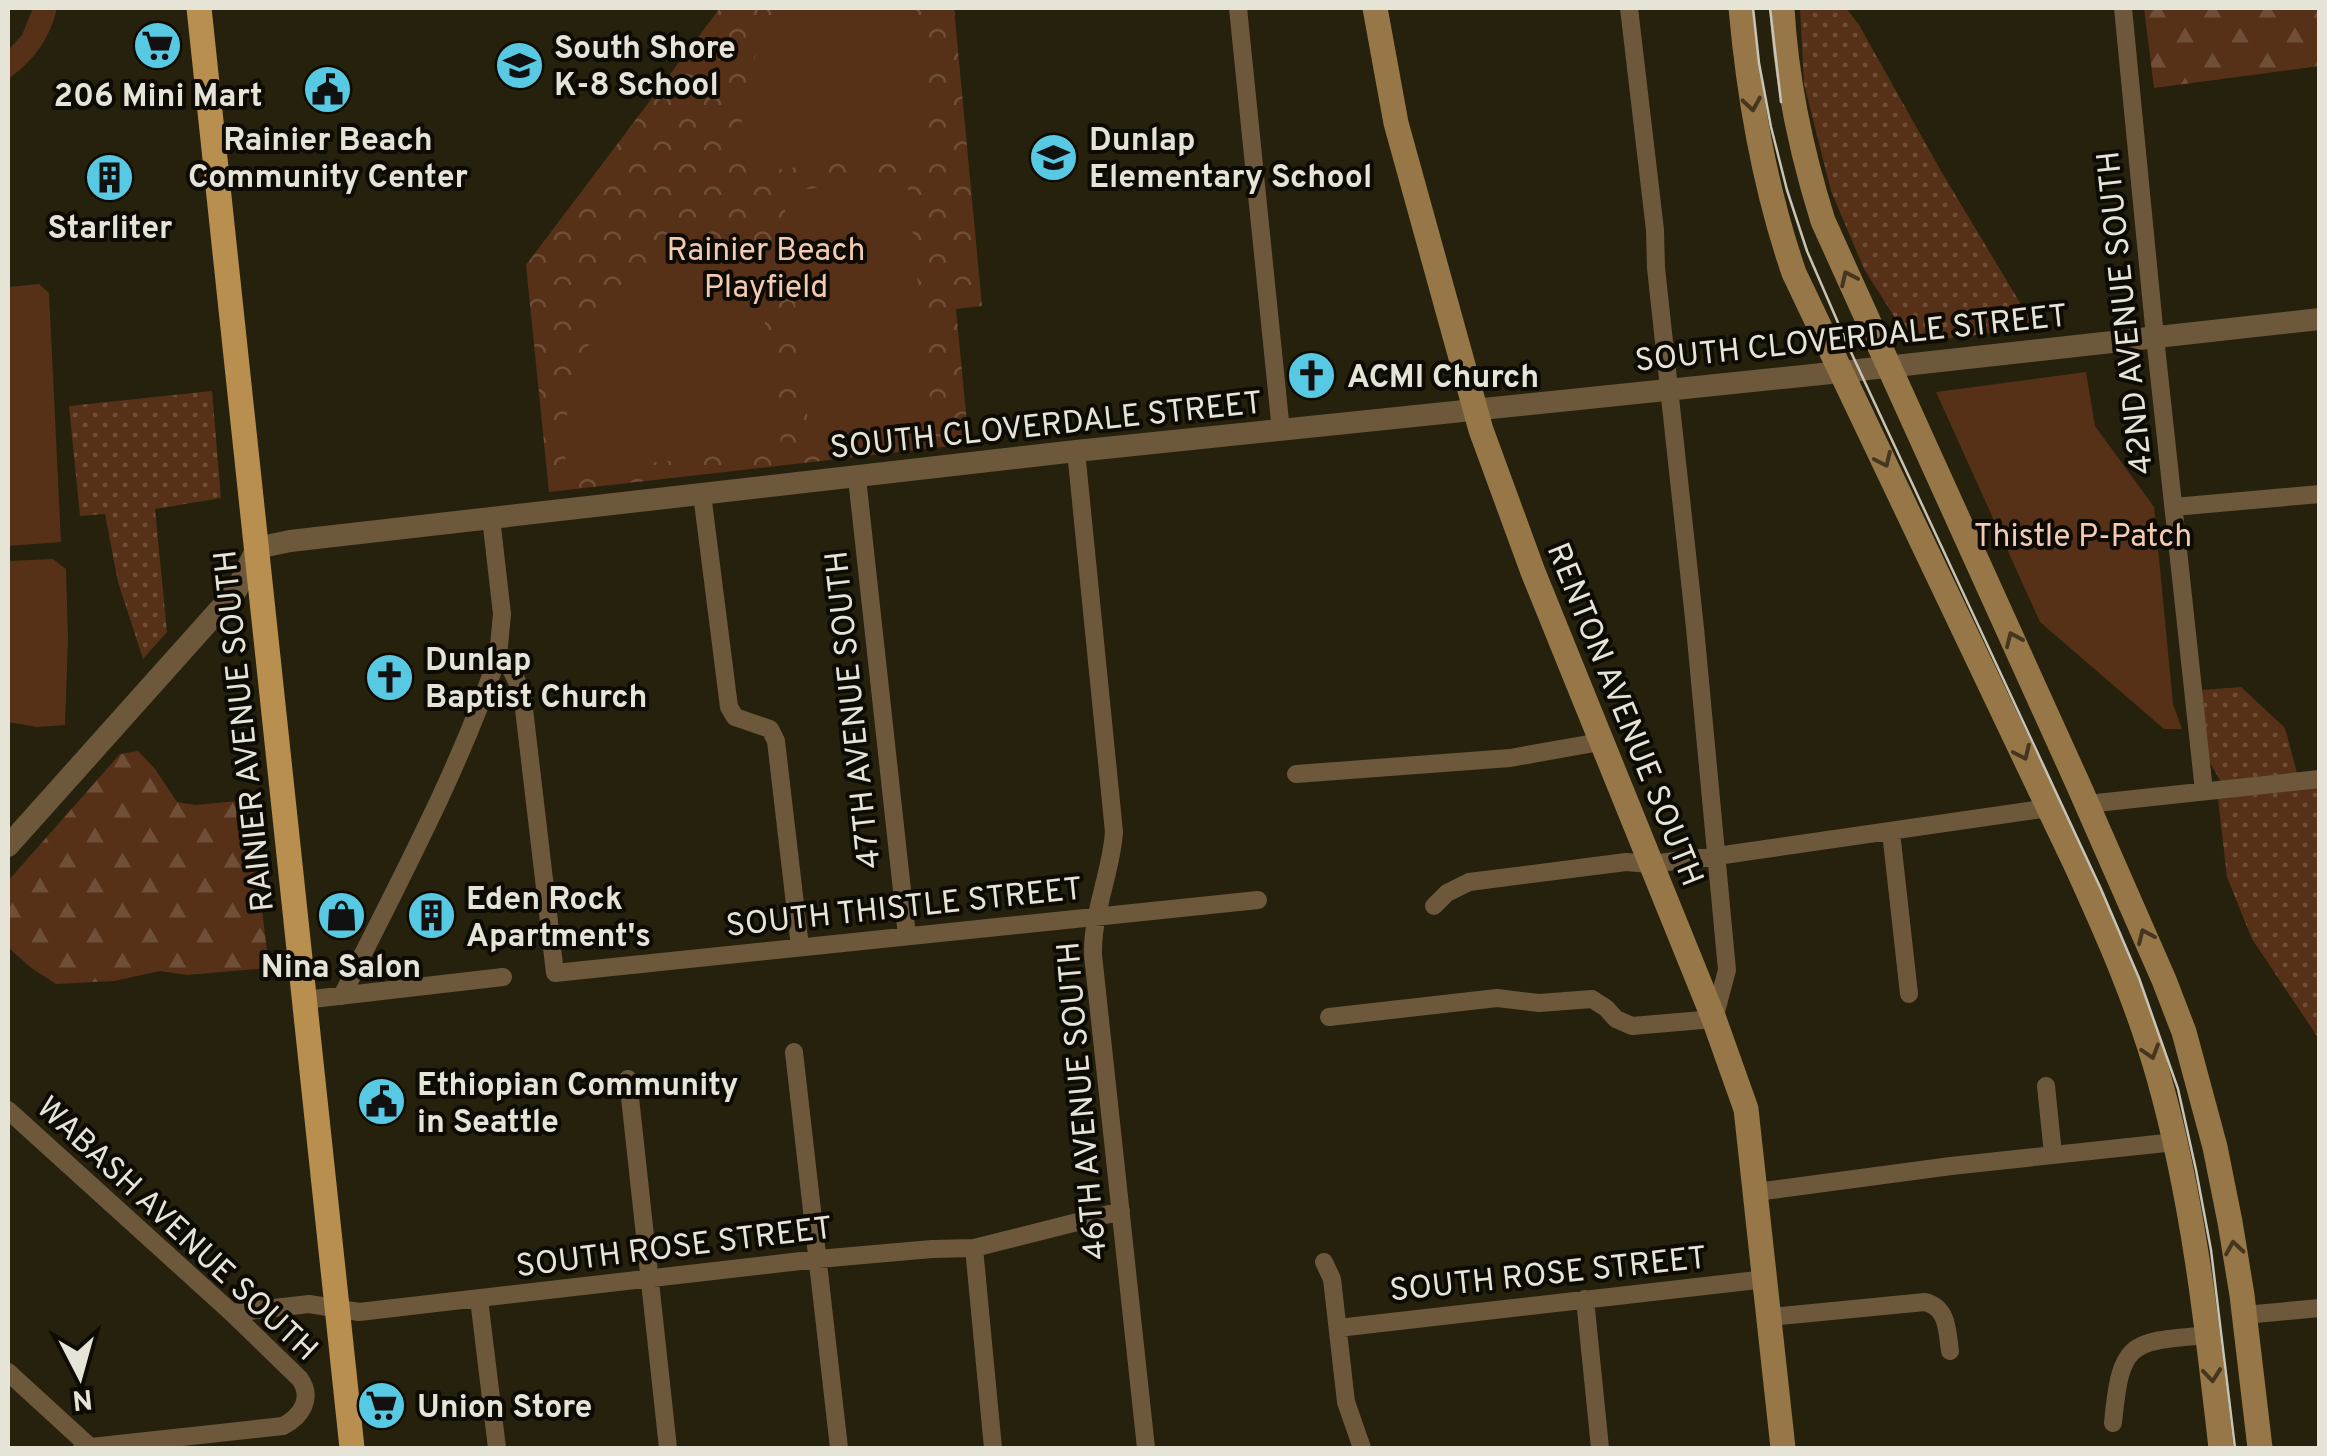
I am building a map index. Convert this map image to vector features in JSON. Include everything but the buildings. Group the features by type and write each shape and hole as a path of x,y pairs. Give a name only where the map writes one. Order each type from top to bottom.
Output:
{"main road":[{"name":"RAINIER AVENUE SOUTH","path":"199,8 352,1448"},
{"name":"RENTON AVENUE SOUTH","path":"1375,8 1396,123 1474,410 1532,572 1714,1019 1746,1109 1784,1448"},
{"path":"1741,8 1746,71 1759,146 1772,205 1794,272 2050,808 2131,991 2175,1142 2193,1234 2221,1448"},
{"path":"1782,8 1784,52 1798,132 1823,221 2087,804 2184,1032 2215,1146 2230,1222 2260,1448"}],"street":[{"path":"1238,8 1281,431"},
{"path":"1328,1017 1497,998 1538,1003 1592,999 1616,1020 1632,1026 1714,1019 1726,970 1717,856 1629,8"},
{"name":"42ND AVENUE SOUTH","path":"2123,8 2204,791"},
{"name":"SOUTH CLOVERDALE STREET","path":"257,548 290,541 1076,451 2320,319"},
{"name":"46TH AVENUE SOUTH","path":"1076,451 1114,832 1096,916 1093,954 1146,1448"},
{"name":"47TH AVENUE SOUTH","path":"857,478 907,936"},
{"path":"702,494 729,707 734,717 770,729 776,741 800,947"},
{"path":"2174,507 2320,494"},
{"path":"342,996 448,784 498,656 502,614 491,518"},
{"path":"8,846 236,591 257,548"},
{"name":"SOUTH THISTLE STREET","path":"498,656 511,669 522,692 555,973 1258,900"},
{"path":"1296,774 1510,758 1600,742"},
{"path":"2087,804 2320,779"},
{"path":"1434,906 1446,893 1469,882 1626,862 1650,864 1717,856 2050,808"},
{"path":"1891,832 1909,994"},
{"path":"304,1000 503,978"},
{"path":"794,1052 840,1448"},
{"path":"628,1080 668,1448"},
{"path":"2046,1086 2053,1154"},
{"name":"WABASH AVENUE SOUTH","path":"8,1110 232,1313 300,1379 307,1391 298,1414 282,1426 91,1448"},
{"path":"1756,1192 2175,1142"},
{"name":"SOUTH ROSE STREET","path":"232,1313 309,1304 358,1312 818,1259 974,1248 1121,1211"},
{"path":"974,1248 993,1448"},
{"path":"1324,1262 1332,1279 1346,1402 1362,1448"},
{"name":"SOUTH ROSE STREET","path":"1338,1328 1766,1279"},
{"path":"480,1299 497,1448"},
{"path":"1585,1299 1600,1448"},
{"path":"1770,1317 1925,1302 1942,1312 1950,1351"},
{"path":"2244,1315 2320,1308"},
{"path":"2114,1423 2117,1381 2130,1354 2154,1340 2208,1335"},
{"path":"8,1372 91,1448"},
{"path":"82,1448 91,1448"}],"green space":[{"path":"33,8 57,8 40,48 8,79 8,50 22,35"},
{"name":"Rainier Beach Playfield","path":"720,8 954,8 982,306 956,309 969,444 549,492 526,265"},
{"path":"790,8 916,8 930,146 921,153 747,173 742,125 748,77 763,41"},
{"path":"1800,8 1846,8 1859,25 2035,328 1911,343 1864,269 1831,191 1804,84"},
{"path":"2144,8 2319,8 2319,66 2154,88"},
{"path":"907,177 934,438 811,451 783,192"},
{"path":"753,234 781,444 768,450 566,472 566,426 573,384 588,347 609,314 636,285 670,263 709,245"},
{"path":"39,284 49,293 61,542 8,546 8,287"},
{"name":"Thistle P-Patch","path":"2086,372 2095,426 2154,507 2173,704 2182,729 2164,729 2040,622 1936,392"},
{"path":"212,391 221,498 155,509 167,632 143,659 118,582 105,514 80,516 69,406"},
{"path":"53,559 66,569 65,725 37,727 8,722 8,561"},
{"path":"2241,687 2285,728 2297,773 2221,782 2209,761 2202,690"},
{"path":"138,751 177,802 195,805 249,800 269,968 187,975 160,971 114,981 56,984 8,947 8,881 120,754"},
{"path":"2318,787 2319,1039 2252,939 2227,877 2218,799"}],"tram line":[{"path":"1753,8 1771,127 1807,251 2101,889 2139,978 2178,1089 2211,1250 2235,1448"},
{"path":"1770,8 1781,102"}],"place":[{"name":"206 Mini Mart","path":"158,45"},
{"name":"South Shore K-8 School","path":"519,65"},
{"name":"Rainier Beach Community Center","path":"328,89"},
{"name":"Dunlap Elementary School","path":"1054,157"},
{"name":"Starliter","path":"110,177"},
{"name":"ACMI Church","path":"1312,376"},
{"name":"Dunlap Baptist Church","path":"390,677"},
{"name":"Nina Salon","path":"341,916"},
{"name":"Eden Rock Apartment's","path":"431,916"},
{"name":"Ethiopian Community in Seattle","path":"382,1102"},
{"name":"Union Store","path":"382,1406"}]}
